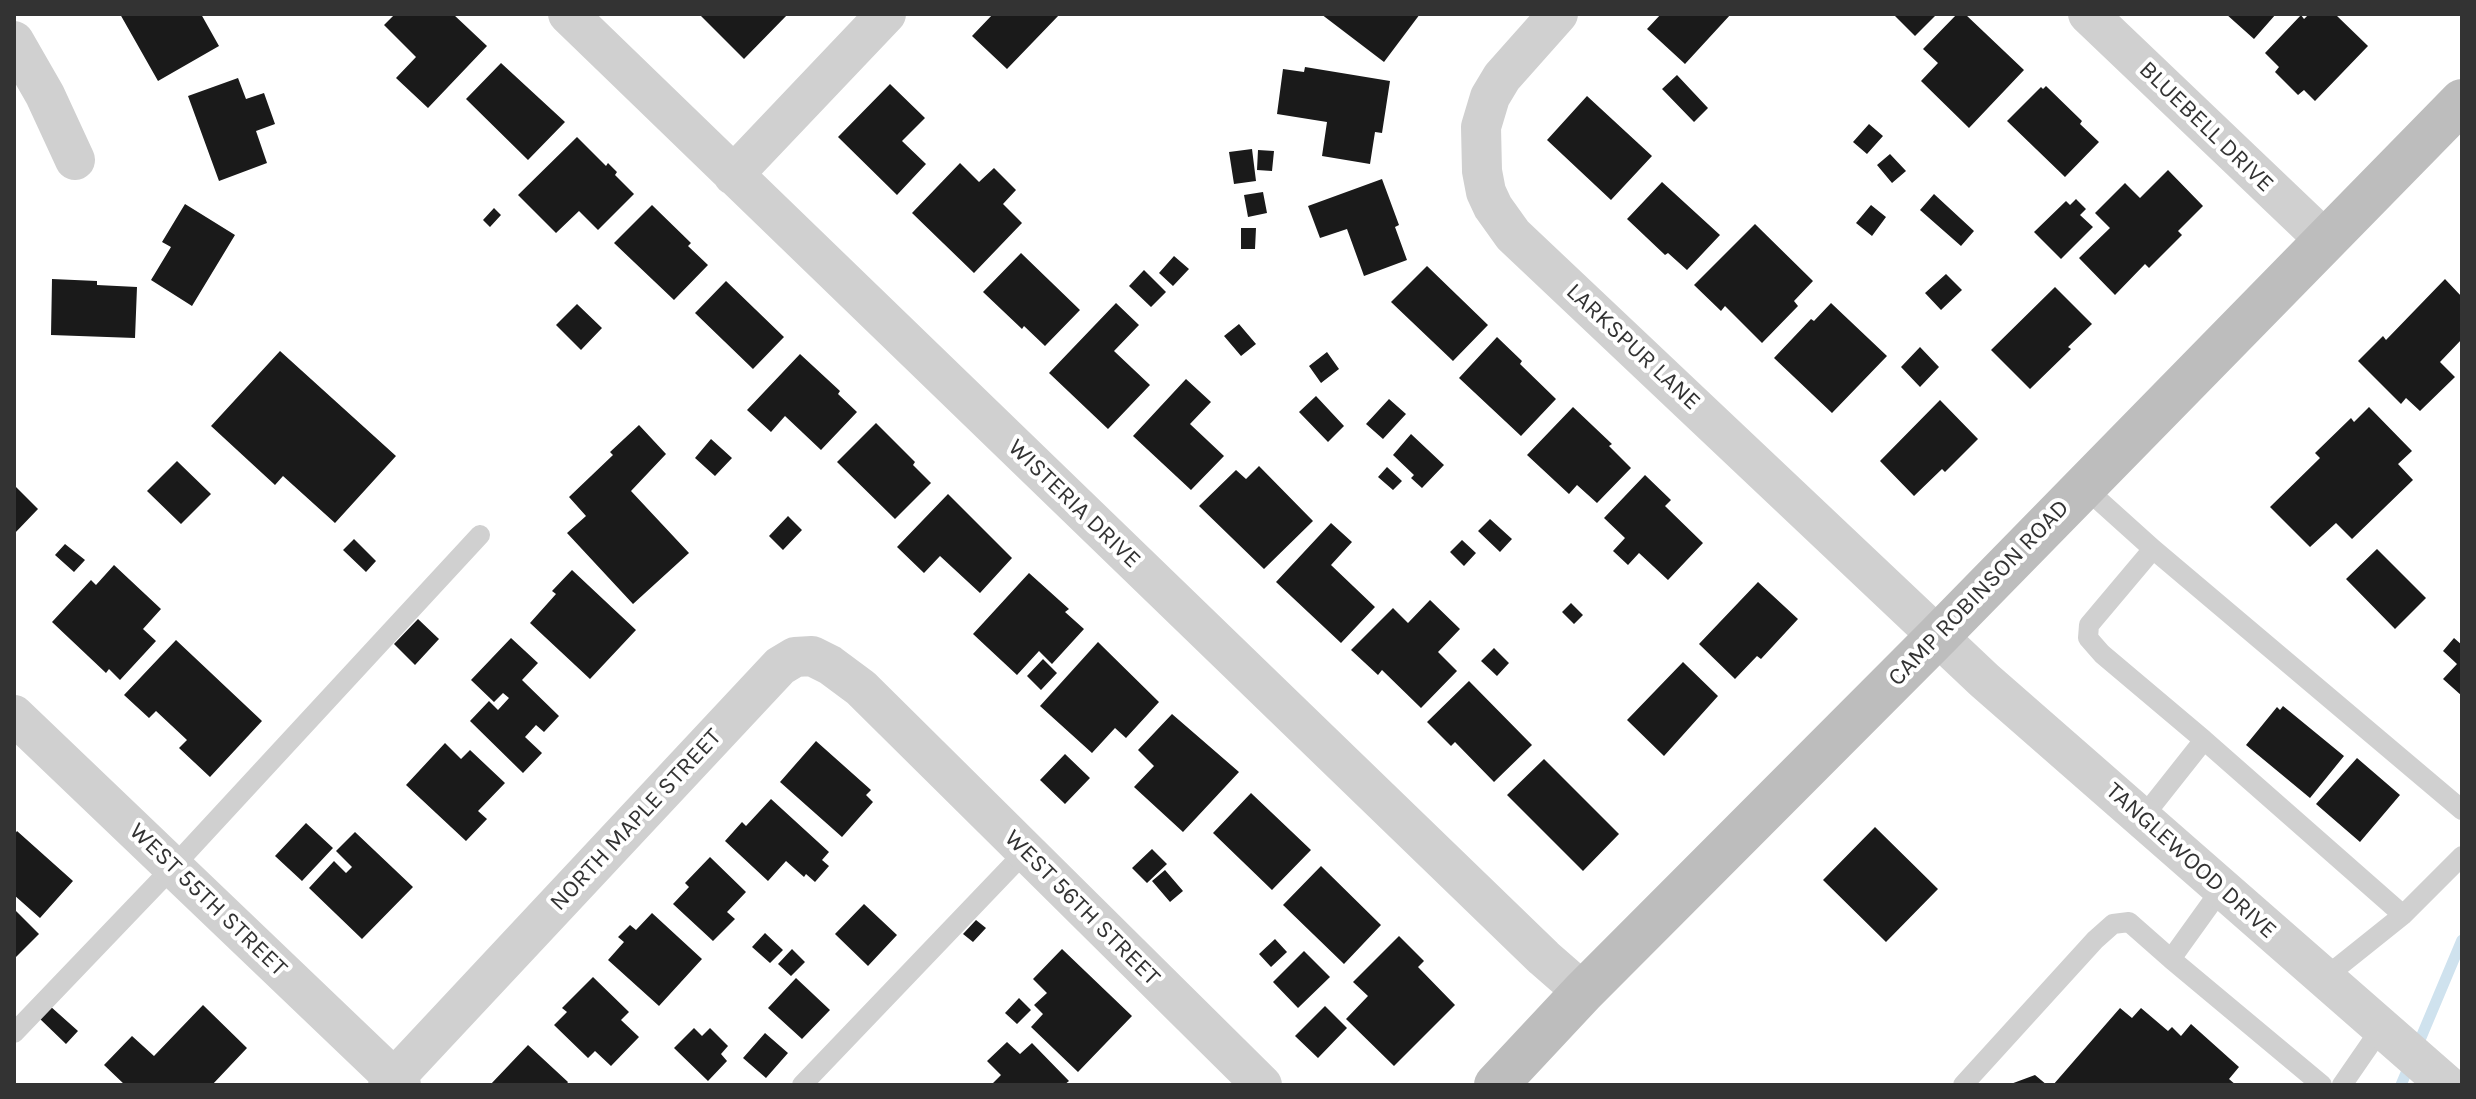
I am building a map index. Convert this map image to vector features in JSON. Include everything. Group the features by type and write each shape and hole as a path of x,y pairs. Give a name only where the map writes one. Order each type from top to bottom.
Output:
{"main road":[{"name":"CAMP ROBINSON ROAD","path":"1502,1083 1583,992 1938,636 2462,101"}],"street":[{"name":"WISTERIA DRIVE","path":"568,14 1544,958 1583,992"},
{"path":"733,175 886,14"},
{"name":"LARKSPUR LANE","path":"1558,14 1521,53 1490,97 1481,127 1482,171 1493,207 1513,235 1938,636"},
{"name":"BLUEBELL DRIVE","path":"2088,14 2325,240"},
{"path":"14,41 45,95 75,160"},
{"name":"TANGLEWOOD DRIVE","path":"1938,636 2323,979 2418,1059"},
{"name":"NORTH MAPLE STREET","path":"395,1083 780,666 795,657 812,656 830,665 861,688 903,730"},
{"name":"WEST 55TH STREET","path":"14,715 395,1083"},
{"name":"WEST 56TH STREET","path":"903,730 1025,852 1242,1079"}],"lane":[{"path":"2083,486 2153,549 2462,810"},
{"path":"14,1033 173,867 480,535"},
{"path":"2153,549 2089,625 2088,638 2093,646 2403,915"},
{"path":"2143,817 2204,740"},
{"path":"802,1085 1025,852"},
{"path":"2323,979 2403,915 2462,856"},
{"path":"2171,959 2222,888"},
{"path":"1963,1085 2095,940 2113,924 2129,922 2322,1085"},
{"path":"2342,1085 2418,1059"}],"building":[{"path":"120,14 201,14 219,46 158,81"},
{"path":"395,14 453,14 487,46 428,108 396,78 416,57 384,25"},
{"path":"699,14 788,14 744,59"},
{"path":"993,14 1060,14 1007,69 972,36"},
{"path":"1321,14 1420,14 1384,62"},
{"path":"1661,14 1731,14 1685,64 1647,29"},
{"path":"1893,14 1937,14 1915,36"},
{"path":"1957,14 1965,14 2024,70 1969,128 1921,81 1938,63 1923,49"},
{"path":"2226,14 2276,14 2254,39"},
{"path":"2309,14 2335,14 2368,46 2315,101 2304,90 2298,95 2275,72 2279,67 2265,53 2301,15 2304,19"},
{"path":"501,63 565,122 528,160 466,99"},
{"path":"1305,67 1390,81 1382,133 1375,132 1370,164 1322,156 1327,122 1277,114 1283,69 1304,72"},
{"path":"1677,75 1708,108 1694,122 1662,89"},
{"path":"238,78 246,99 264,93 275,124 256,131 267,163 219,181 188,96"},
{"path":"890,84 925,118 902,141 926,164 897,195 838,137"},
{"path":"2046,86 2099,142 2065,177 2007,121 2041,87"},
{"path":"1587,96 1652,156 1611,200 1547,140"},
{"path":"1869,124 1883,136 1867,154 1853,142"},
{"path":"577,137 606,166 608,163 617,172 615,175 634,194 598,230 579,211 556,233 518,195"},
{"path":"1252,149 1256,181 1234,184 1229,152"},
{"path":"1258,150 1274,151 1272,171 1257,170"},
{"path":"1890,154 1906,171 1892,183 1877,165"},
{"path":"960,163 979,182 994,168 1016,190 1003,204 1022,223 974,273 912,213"},
{"path":"2168,170 2203,206 2178,231 2182,235 2149,268 2145,264 2115,295 2079,258 2110,228 2095,213 2125,183 2140,198"},
{"path":"1382,179 1399,225 1395,227 1407,260 1364,276 1347,229 1320,238 1308,206"},
{"path":"1662,182 1720,235 1687,270 1668,253 1665,255 1627,219"},
{"path":"1263,192 1267,213 1248,217 1244,195"},
{"path":"1934,194 1974,231 1961,246 1920,210"},
{"path":"2076,199 2086,209 2080,215 2093,227 2061,259 2034,232 2066,201 2070,205"},
{"path":"185,204 235,235 192,306 151,280 171,247 162,242"},
{"path":"652,205 691,243 688,246 708,265 674,300 614,243"},
{"path":"1871,205 1886,217 1872,236 1856,223"},
{"path":"494,208 501,215 490,227 483,220"},
{"path":"1755,224 1813,281 1794,301 1798,306 1762,343 1725,306 1721,311 1694,285"},
{"path":"1241,228 1256,228 1255,249 1241,249"},
{"path":"1021,253 1080,310 1045,346 983,292"},
{"path":"1174,256 1189,269 1173,286 1159,273"},
{"path":"1427,266 1488,325 1453,361 1391,302"},
{"path":"1144,270 1166,292 1151,307 1129,286"},
{"path":"1946,274 1962,290 1941,310 1925,293"},
{"path":"52,279 137,287 135,338 51,335"},
{"path":"2445,279 2462,297 2462,339 2440,362 2455,377 2420,411 2406,398 2401,404 2358,361 2383,336 2386,340"},
{"path":"726,281 784,337 753,369 695,313"},
{"path":"2055,287 2092,324 2030,389 1991,350"},
{"path":"1116,303 1139,325 1114,351 1150,385 1108,429 1049,373"},
{"path":"1831,303 1887,356 1832,413 1774,358"},
{"path":"577,304 602,328 581,350 556,325"},
{"path":"1239,324 1256,344 1241,356 1224,336"},
{"path":"1497,337 1556,399 1521,436 1459,378"},
{"path":"1920,347 1939,367 1920,387 1901,367"},
{"path":"280,351 396,456 335,523 283,476 275,485 211,426"},
{"path":"1327,352 1339,369 1321,383 1309,366"},
{"path":"800,354 840,391 838,394 857,412 821,450 785,416 771,432 747,410"},
{"path":"1186,379 1211,402 1190,424 1224,456 1191,490 1133,436"},
{"path":"1316,396 1344,426 1328,442 1299,412"},
{"path":"1389,399 1406,414 1383,439 1366,424"},
{"path":"1940,400 1978,439 1945,472 1942,469 1914,496 1880,461"},
{"path":"1573,407 1612,444 1609,446 1631,468 1597,503 1577,485 1569,494 1527,455"},
{"path":"2369,407 2412,451 2398,464 2413,480 2352,539 2336,523 2310,547 2270,507 2320,458 2315,453 2351,418 2354,422"},
{"path":"876,423 931,483 895,519 837,462"},
{"path":"639,425 666,454 631,491 689,553 633,604 567,533 586,516 569,497"},
{"path":"1411,434 1444,465 1422,488 1411,478 1414,475 1393,455"},
{"path":"711,439 732,458 715,476 695,458"},
{"path":"177,461 211,494 181,524 147,491"},
{"path":"1259,466 1313,521 1264,569 1199,506 1236,470 1246,479"},
{"path":"1387,467 1402,481 1393,490 1378,477"},
{"path":"1645,475 1671,500 1665,506 1703,543 1668,580 1639,553 1628,565 1613,551 1625,538 1604,518"},
{"path":"14,485 38,509 14,534"},
{"path":"948,494 1012,558 980,593 940,556 924,573 897,547"},
{"path":"788,516 802,530 783,550 769,536"},
{"path":"1490,519 1512,539 1500,552 1478,531"},
{"path":"1331,523 1352,542 1331,565 1375,607 1341,643 1276,582"},
{"path":"354,539 376,561 366,572 343,550"},
{"path":"1462,540 1476,553 1464,566 1450,552"},
{"path":"65,544 85,560 74,572 55,555"},
{"path":"2377,549 2426,598 2395,629 2346,579"},
{"path":"114,565 161,609 143,629 156,641 120,680 109,669 106,673 52,622 91,580 96,585"},
{"path":"572,570 636,630 590,679 530,623 556,594 552,591"},
{"path":"1029,573 1069,609 1065,612 1084,629 1052,664 1039,651 1017,675 973,634"},
{"path":"1758,582 1798,619 1761,659 1757,656 1735,679 1699,644"},
{"path":"1430,600 1460,629 1438,652 1457,671 1421,708 1382,670 1378,675 1351,650 1393,608 1408,623"},
{"path":"1571,603 1583,615 1574,624 1562,612"},
{"path":"418,619 439,639 415,665 394,644"},
{"path":"511,638 538,663 522,680 559,716 544,732 536,725 525,737 542,753 523,773 470,721 489,701 498,710 509,698 503,693 494,702 471,680"},
{"path":"2454,638 2462,645 2462,696 2443,679 2457,664 2443,651"},
{"path":"176,640 262,721 210,777 179,748 187,740 156,711 149,718 124,695"},
{"path":"1098,642 1159,702 1126,738 1115,728 1092,753 1040,706"},
{"path":"1494,648 1509,663 1497,676 1481,661"},
{"path":"1043,659 1057,673 1041,690 1027,676"},
{"path":"1683,662 1718,696 1664,756 1627,720"},
{"path":"1469,681 1532,745 1494,782 1455,742 1451,746 1427,722"},
{"path":"2283,706 2344,756 2310,798 2246,745 2277,707 2280,710"},
{"path":"1172,714 1239,772 1183,832 1134,787 1154,766 1138,750"},
{"path":"816,741 871,790 866,795 873,802 842,837 780,782"},
{"path":"445,743 461,759 470,750 505,783 478,811 487,819 466,841 406,785"},
{"path":"1065,754 1090,778 1065,804 1040,780"},
{"path":"2357,758 2400,795 2360,842 2316,804"},
{"path":"1544,759 1619,834 1583,871 1507,795"},
{"path":"1251,793 1311,850 1272,890 1213,833"},
{"path":"771,799 829,852 822,860 829,866 815,882 806,874 804,877 786,861 768,881 725,841 742,822 746,826"},
{"path":"306,823 333,848 302,881 275,856"},
{"path":"1875,827 1938,889 1886,942 1823,880"},
{"path":"17,831 73,881 40,918 14,895 14,835"},
{"path":"355,832 413,887 362,939 309,888 334,861 346,873 352,867 336,851"},
{"path":"1152,849 1167,864 1147,883 1132,868"},
{"path":"710,857 746,892 727,912 735,919 713,941 673,904 689,887 685,883"},
{"path":"1321,866 1381,925 1344,964 1283,905"},
{"path":"1165,870 1183,891 1170,902 1152,881"},
{"path":"864,904 897,935 868,966 835,934"},
{"path":"14,909 39,934 14,959"},
{"path":"652,913 702,959 659,1006 608,960 624,942 618,937 630,925 636,930"},
{"path":"976,920 986,928 973,942 963,934"},
{"path":"765,933 783,950 770,963 752,947"},
{"path":"1399,936 1424,961 1418,967 1455,1005 1394,1066 1346,1019 1368,996 1353,982"},
{"path":"1275,939 1287,952 1271,967 1259,954"},
{"path":"792,949 805,962 791,976 778,964"},
{"path":"1062,949 1132,1016 1078,1072 1031,1027 1043,1014 1034,1005 1047,993 1033,979"},
{"path":"1304,951 1330,977 1298,1008 1273,982"},
{"path":"593,977 629,1012 621,1020 639,1037 611,1066 595,1051 588,1058 554,1025 567,1012 562,1008"},
{"path":"796,978 830,1010 802,1039 768,1008"},
{"path":"1019,998 1031,1010 1017,1024 1005,1013"},
{"path":"203,1005 247,1048 212,1085 125,1085 104,1065 132,1036 154,1056"},
{"path":"50,1006 78,1031 66,1044 39,1018"},
{"path":"1325,1006 1347,1028 1318,1058 1295,1036"},
{"path":"2120,1008 2132,1018 2141,1008 2168,1031 2172,1027 2181,1036 2191,1024 2239,1067 2229,1079 2236,1085 2053,1085"},
{"path":"694,1028 702,1036 710,1028 728,1046 721,1054 727,1061 708,1081 674,1048"},
{"path":"765,1033 788,1053 766,1078 743,1058"},
{"path":"1007,1042 1020,1054 1032,1043 1069,1081 1064,1085 991,1085 1001,1075 987,1061"},
{"path":"528,1045 568,1082 566,1085 490,1085"},
{"path":"2035,1075 2047,1085 2008,1085"}],"waterway":[{"path":"2401,1085 2462,940"}]}
